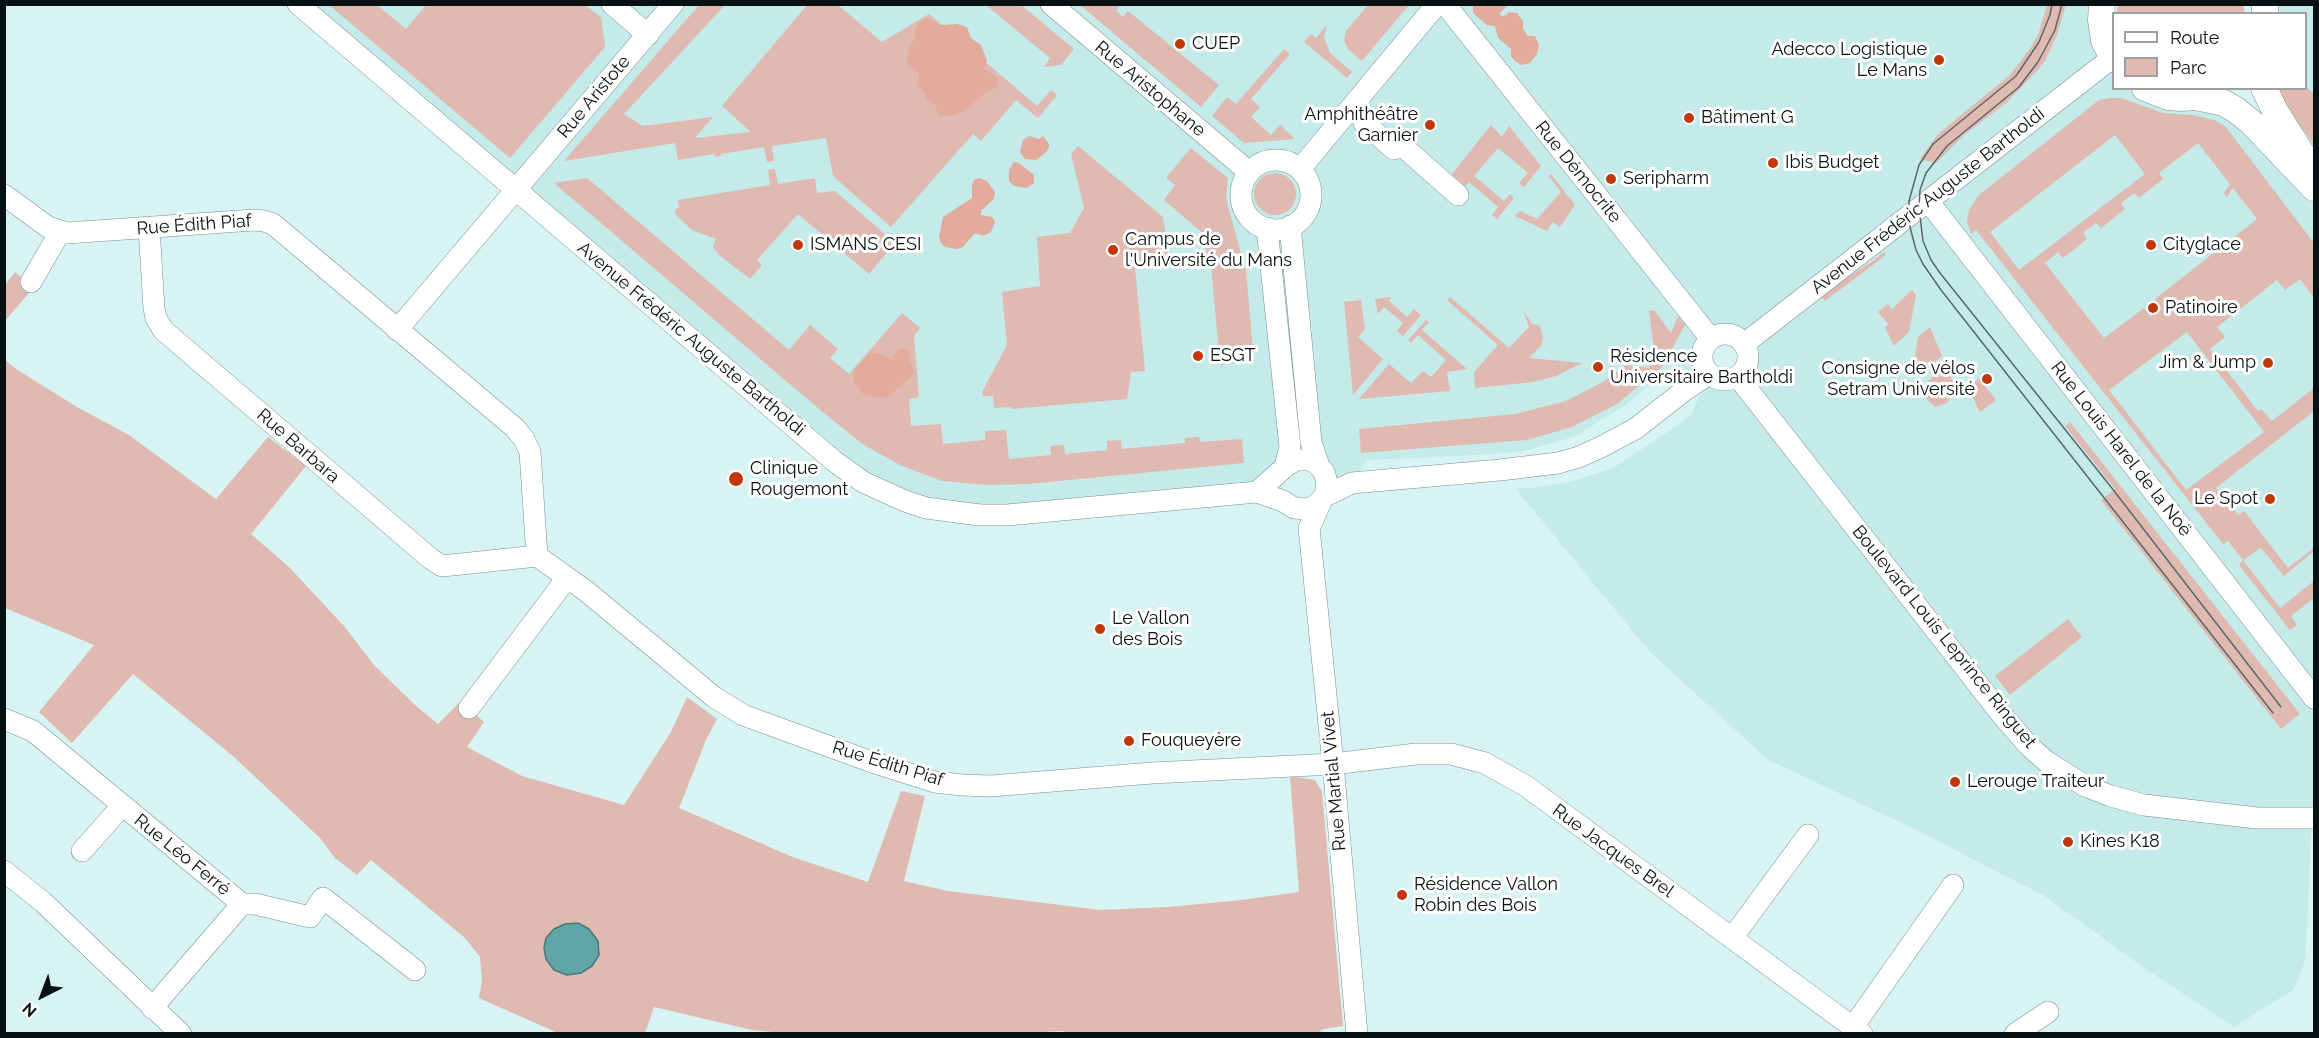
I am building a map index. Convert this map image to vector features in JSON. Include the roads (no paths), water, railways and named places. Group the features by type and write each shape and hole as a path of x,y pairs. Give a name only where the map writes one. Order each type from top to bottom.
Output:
{"main road":[{"path":"2102,4 2101,20 2104,41 2112,56"},
{"path":"2150,90 2168,97 2196,97 2224,103 2252,123 2314,188"},
{"path":"2196,97 2216,90"},
{"path":"2265,90 2314,175"}],"street":[{"name":"Avenue Frédéric Auguste Bartholdi","path":"297,4 834,461 863,482 905,501 947,512 1007,515 1257,492 1301,510 1308,509 1352,483 1500,470 1558,463 1579,457 1635,429 1684,390 1709,374"},
{"path":"612,4 648,35"},
{"name":"Rue Aristote","path":"516,190 673,4"},
{"name":"Rue Aristophane","path":"1051,4 1249,172"},
{"path":"1300,169 1437,4"},
{"name":"Rue Démocrite","path":"1444,4 1711,339"},
{"name":"Avenue Frédéric Auguste Bartholdi","path":"1744,344 2112,59"},
{"path":"1364,123 1394,149 1399,143 1458,195"},
{"path":"1271,160 1283,160 1300,169 1309,183 1310,202 1305,215 1290,226 1279,229 1267,228 1249,216 1242,202 1242,187 1249,172 1259,164 1271,160"},
{"path":"398,330 516,190"},
{"name":"Rue Édith Piaf","path":"4,195 48,227 60,232 77,234 264,220 288,236 515,428 530,452 537,556 586,591 714,697 743,715 872,762 935,782 991,786 1152,772 1333,764"},
{"name":"Rue Louis Harel de la Noë","path":"1928,201 2314,698"},
{"path":"1267,228 1290,447 1278,477 1278,490 1287,504 1309,528 1323,499 1327,482 1311,442 1290,226"},
{"name":"Rue Barbara","path":"149,228 154,308 156,318 163,330 430,559 442,566 537,556"},
{"path":"31,282 60,232"},
{"path":"1724,334 1731,335 1744,344 1747,351 1747,365 1738,376 1726,380 1709,374 1702,361 1702,353 1711,339 1724,334"},
{"name":"Boulevard Louis Leprince Ringuet","path":"1738,376 2002,715 2030,747 2047,762 2085,786 2110,796 2144,805 2257,818 2314,818"},
{"name":"Avenue Frédéric Auguste Bartholdi","path":"1283,469 1296,460 1309,460 1322,469 1352,483"},
{"path":"1257,492 1283,469"},
{"name":"Rue Martial Vivet","path":"1309,528 1357,1034"},
{"path":"469,708 567,578"},
{"name":"Rue Léo Ferré","path":"4,719 33,730 122,807 242,904 255,904 310,917 323,898 415,970"},
{"name":"Rue Jacques Brel","path":"1333,764 1416,754 1451,754 1485,763 1526,786 1858,1030"},
{"name":"Rue Léo Ferré","path":"82,851 122,807"},
{"path":"1732,938 1808,835"},
{"path":"4,870 43,902 180,1034"},
{"path":"1858,1030 1953,885"},
{"name":"Rue Léo Ferré","path":"152,1008 242,904"},
{"path":"2015,1034 2048,1012"}],"water":[{"path":"578,923 589,929 598,941 599,955 592,966 581,973 567,975 554,970 546,959 544,948 546,938 554,929 565,924"}],"tram line":[{"path":"2052,4 2039,42 2016,76 1933,144 1919,165 1909,201 1910,227 1916,250 1941,290 2273,713"},
{"path":"2062,4 2055,30 2038,62 2019,87 1947,146 1926,173 1920,190 1919,208 1923,241 1931,260 1940,273 2111,487 2281,707"}],"place":[{"name":"CUEP","path":"1180,44"},
{"name":"Adecco Logistique Le Mans","path":"1939,60"},
{"name":"Bâtiment G","path":"1689,118"},
{"name":"Amphithéâtre Garnier","path":"1430,125"},
{"name":"Ibis Budget","path":"1773,163"},
{"name":"Seripharm","path":"1611,179"},
{"name":"ISMANS CESI","path":"798,245"},
{"name":"Cityglace","path":"2151,245"},
{"name":"Campus de l'Université du Mans","path":"1113,250"},
{"name":"Patinoire","path":"2153,308"},
{"name":"ESGT","path":"1198,356"},
{"name":"Jim & Jump","path":"2268,363"},
{"name":"Résidence Universitaire Bartholdi","path":"1598,367"},
{"name":"Consigne de vélos Setram Université","path":"1987,379"},
{"name":"Clinique Rougemont","path":"736,479"},
{"name":"Le Spot","path":"2270,499"},
{"name":"Le Vallon des Bois","path":"1100,629"},
{"name":"Fouqueyère","path":"1129,741"},
{"name":"Lerouge Traiteur","path":"1955,782"},
{"name":"Kines K18","path":"2068,842"},
{"name":"Résidence Vallon Robin des Bois","path":"1402,895"}]}
